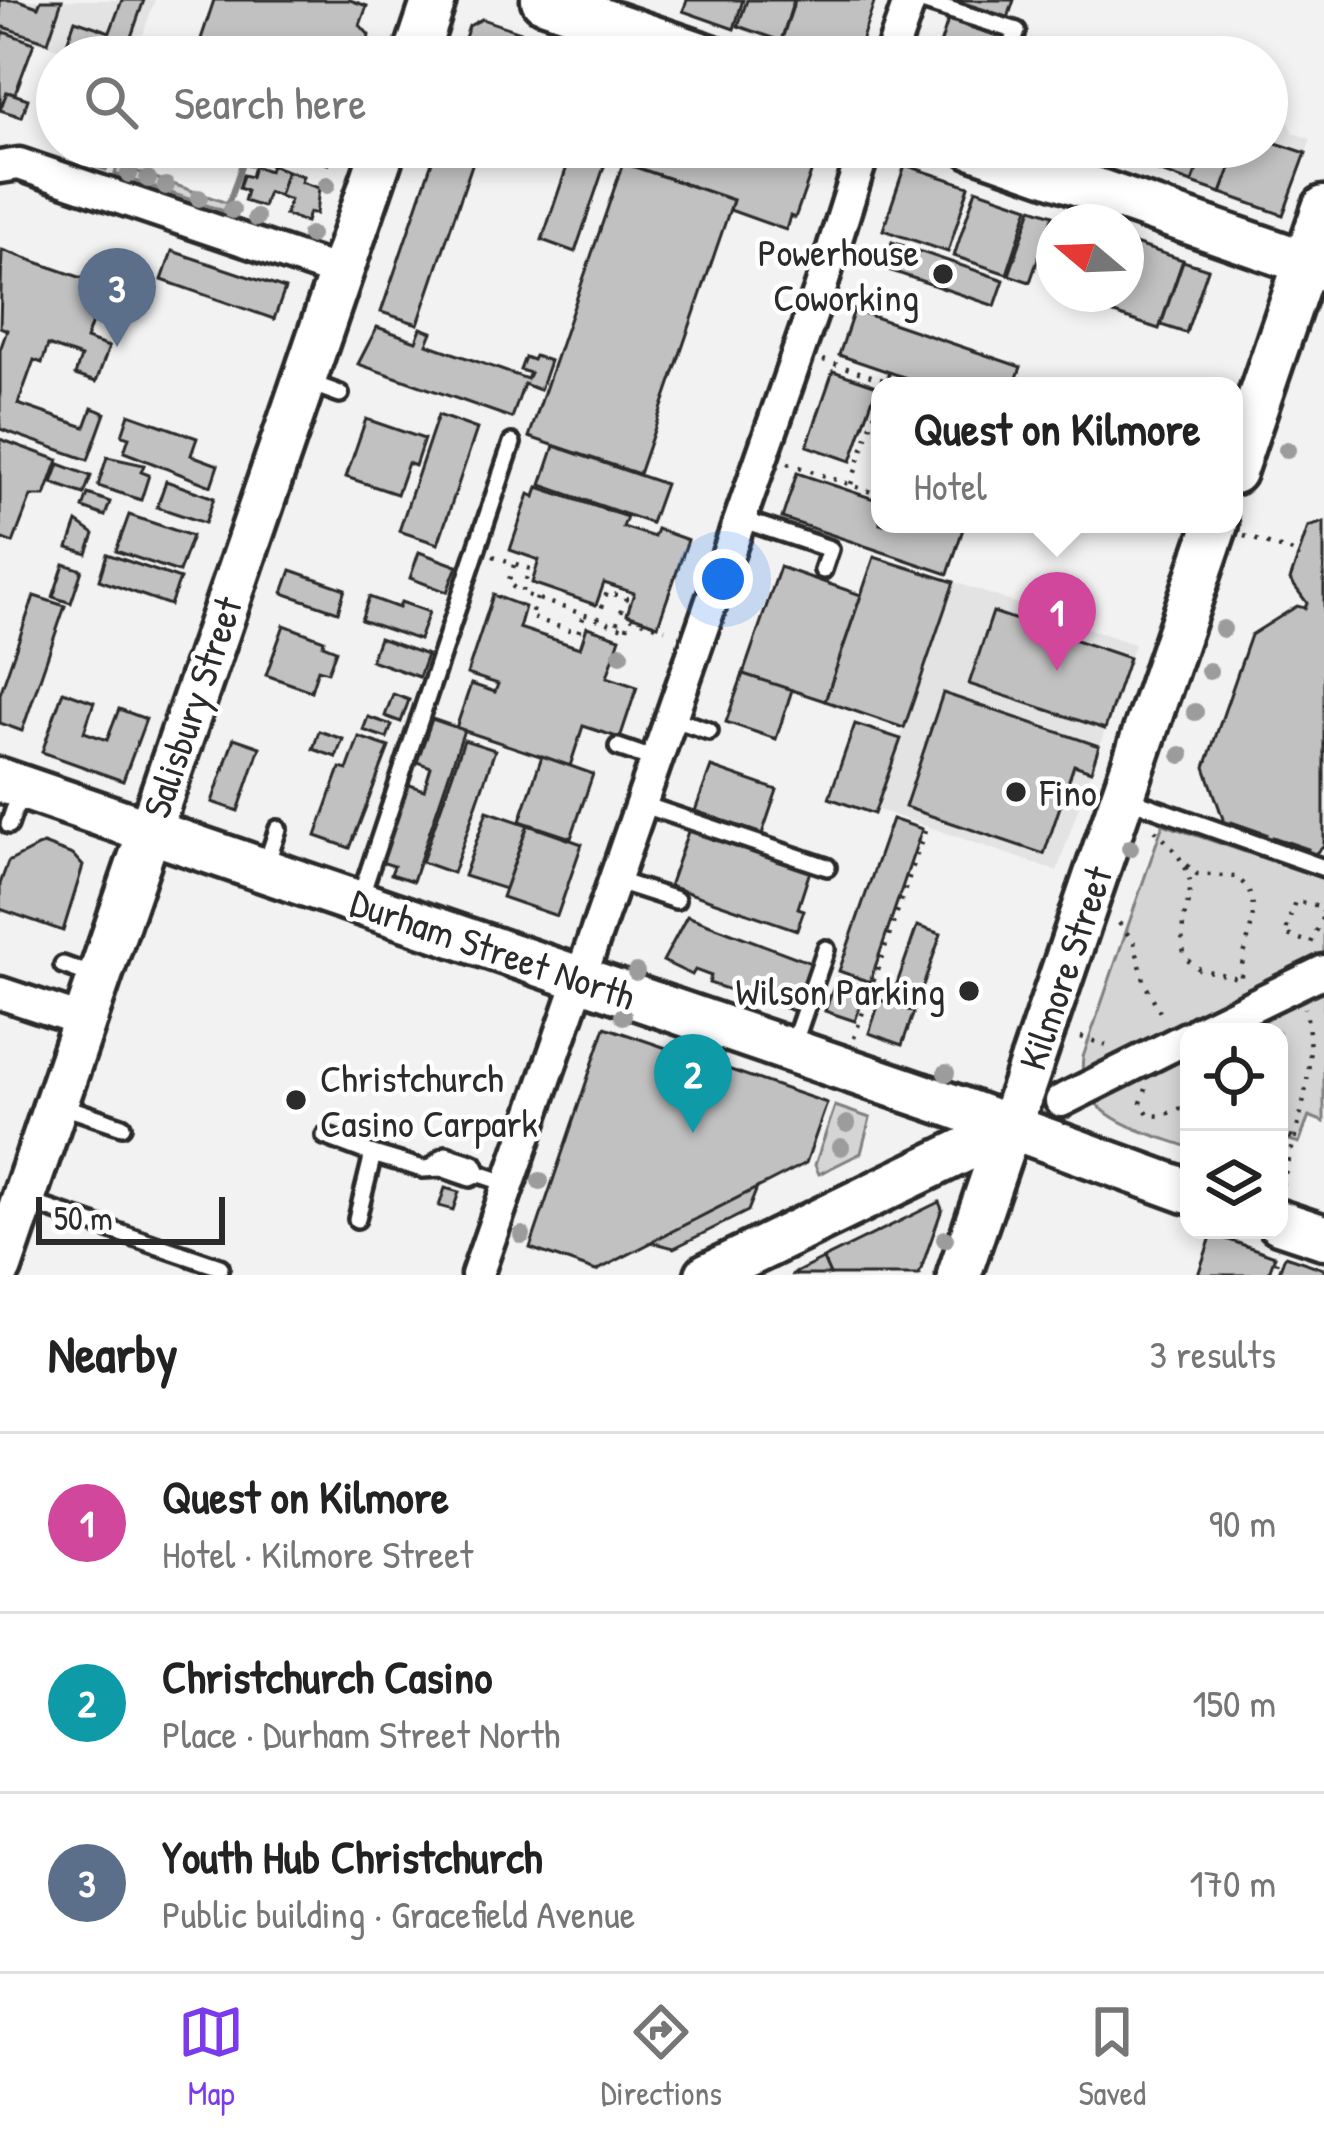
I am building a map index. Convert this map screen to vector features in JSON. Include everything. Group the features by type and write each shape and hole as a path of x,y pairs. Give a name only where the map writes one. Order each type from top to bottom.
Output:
{"main road":[{"path":"422,36 434,0"},
{"path":"543,0 648,36"},
{"name":"Salisbury Street","path":"0,1267 84,1022 81,971 149,832 322,387 341,273 377,168"},
{"path":"1035,168 1314,265"},
{"path":"1243,449 1314,265 1324,208"},
{"name":"Kilmore Street","path":"959,1275 1010,1128 1137,812 1229,533"},
{"name":"Durham Street North","path":"10,797 149,832 1180,1189"},
{"path":"707,1275 1010,1128"},
{"path":"1288,1221 1324,1237"}],"street":[{"path":"897,36 910,0"},
{"path":"0,166 19,164 341,273"},
{"path":"477,1275 494,1179 579,979 858,168"},
{"path":"1206,1023 1249,991 1310,978"},
{"path":"0,993 84,1022"},
{"path":"1061,1102 1180,1041"}],"lane":[{"path":"919,0 1017,31 1015,36"},
{"path":"358,903 512,443"},
{"path":"740,519 830,548 824,570"},
{"path":"671,718 709,731"},
{"path":"618,747 656,760"},
{"path":"641,804 826,867"},
{"path":"1137,812 1324,868"},
{"path":"264,871 278,829"},
{"path":"614,880 676,900"},
{"path":"791,1051 826,949"},
{"path":"56,1104 122,1126"},
{"path":"326,1136 423,1169 494,1179"},
{"path":"357,1220 373,1154"},
{"path":"23,1200 220,1267"}],"path":[{"path":"823,359 871,378"},
{"path":"850,484 871,424"},
{"path":"788,464 871,492"},
{"path":"1239,533 1299,554"},
{"path":"476,550 530,569 521,593"},
{"path":"514,564 508,583 512,590 628,630 631,617 665,629"},
{"path":"598,620 608,592 626,598 616,626"},
{"path":"537,598 530,617 578,633 584,615"},
{"path":"1137,812 1197,874 1236,877 1248,886 1254,905 1249,991 1184,958 1191,882 1187,865"},
{"path":"854,1038 926,831"},
{"path":"1299,900 1320,906 1322,928 1309,944 1284,931 1291,907 1299,900"},
{"path":"1119,923 1134,942 1145,984 1180,1032"},
{"path":"1288,1175 1312,1040 1310,978"},
{"path":"1180,1046 1143,1094 1143,1109 1157,1116 1180,1108"},
{"path":"1288,1135 1294,1138"},
{"path":"1272,1275 1278,1239"}],"shaded area":[{"path":"0,0 155,0 142,36 36,36 36,41 0,29"},
{"path":"1288,121 1294,133 1311,139 1283,215 1150,168 1288,168"},
{"path":"117,168 127,168 227,203 242,168 227,212 115,174"},
{"path":"954,582 1134,644 1057,871 876,809"},
{"path":"1163,824 1324,879 1324,1122 1309,1116 1299,1143 1288,1140 1288,1023 1180,1023 1180,1144 1134,1128 1101,1109 1083,1078 1083,1057"},
{"path":"835,1106 870,1118 861,1153 819,1174 815,1165"}],"building":[{"path":"0,0 38,7 41,0 62,0 50,36 36,38 0,26"},
{"path":"122,0 144,0 131,36 69,36 75,20 110,32"},
{"path":"214,0 350,0 367,6 360,25 369,36 202,36"},
{"path":"687,0 743,0 734,29 683,11"},
{"path":"747,0 794,0 783,36 738,26"},
{"path":"795,0 875,0 863,36 783,36"},
{"path":"955,0 1014,0 1007,21"},
{"path":"949,17 1002,36 943,36"},
{"path":"482,19 533,36 466,36 469,26"},
{"path":"4,32 34,43 15,94 7,92 0,111 0,43"},
{"path":"7,92 28,99 22,117 0,110"},
{"path":"1288,147 1306,153 1283,215 1221,193 1230,168 1288,168"},
{"path":"253,168 287,171 279,196 268,192 263,207 244,201 247,191 239,188 243,175 251,177"},
{"path":"430,168 471,168 418,324 381,312"},
{"path":"567,168 604,168 575,252 542,240"},
{"path":"621,168 638,168 733,200 639,474 529,437"},
{"path":"638,168 813,168 786,230 730,210 733,200"},
{"path":"904,168 969,186 948,252 883,230"},
{"path":"1150,168 1197,168 1192,183"},
{"path":"1197,168 1230,168 1221,193 1192,183"},
{"path":"287,171 319,188 316,214 309,212 306,222 285,215 290,200 279,196"},
{"path":"976,189 1029,207 1007,274 954,256"},
{"path":"1032,208 1036,209 1036,265 1030,282 1009,275"},
{"name":"Powerhouse Coworking","path":"892,242 1004,280 995,306 883,268"},
{"path":"1144,247 1183,260 1159,329 1108,312 1144,312"},
{"path":"2,250 105,286 86,339 109,347 96,382 75,375 81,357 48,345 42,363 34,360 18,404 85,427 92,408 105,413 88,460 0,429 0,350 7,330 0,327"},
{"path":"172,251 285,289 274,319 162,280"},
{"path":"1183,261 1208,269 1186,333 1161,325"},
{"path":"854,310 1021,367 1017,377 904,377 839,355"},
{"path":"377,327 416,341 421,328 432,332 427,344 527,379 530,373 520,370 525,357 550,361 540,390 524,384 512,418 358,364"},
{"path":"833,371 871,384 871,403 851,461 807,446"},
{"path":"129,414 197,438 191,455 218,465 211,486 124,452 129,437 122,435"},
{"path":"438,415 477,429 438,544 399,531"},
{"path":"366,419 424,439 415,466 408,463 397,494 346,477"},
{"path":"0,439 58,460 45,496 31,496 13,543 0,538"},
{"path":"554,446 665,484 651,523 541,485"},
{"path":"107,457 144,465 141,472 149,475 141,500 98,486"},
{"path":"59,464 91,476 84,494 52,483"},
{"path":"797,473 871,498 871,533 962,533 948,574 782,518"},
{"path":"166,481 214,498 205,523 157,507"},
{"path":"538,487 627,517 623,527 654,537 657,529 688,540 658,625 627,614 634,593 604,583 596,605 532,583 539,560 510,550 529,494 535,497"},
{"path":"88,494 110,502 105,516 83,508"},
{"path":"129,515 192,536 179,572 116,551"},
{"path":"77,522 94,534 87,554 68,548"},
{"path":"1324,522 1324,845 1313,856 1306,854 1308,849 1273,837 1270,844 1264,842 1266,834 1231,822 1229,828 1221,825 1205,767 1251,635 1297,606 1305,608 1307,603 1290,580 1308,527"},
{"path":"419,552 457,566 447,592 410,578"},
{"path":"107,554 180,579 170,605 99,580"},
{"path":"874,557 954,582 904,728 825,701"},
{"path":"64,564 82,570 71,603 53,597"},
{"path":"780,567 861,595 825,701 743,674"},
{"path":"291,570 345,589 338,612 283,593"},
{"path":"493,595 525,607 519,628 580,648 587,627 620,638 607,677 637,687 620,738 583,726 570,766 456,728 471,684 495,692 498,684 467,674"},
{"path":"34,596 65,606 22,731 0,723 0,694"},
{"path":"369,597 429,612 419,640 361,620"},
{"path":"993,612 1129,658 1105,729 969,684"},
{"path":"284,625 324,640 323,645 336,650 328,672 318,669 311,691 266,675"},
{"path":"379,638 427,655 419,677 371,660"},
{"path":"743,674 792,690 776,739 726,722"},
{"path":"63,691 94,702 84,732 107,740 119,709 146,719 123,781 42,752"},
{"path":"943,693 1099,746 1091,771 1074,765 1044,854 905,807"},
{"path":"393,694 409,700 401,722 385,716"},
{"path":"368,717 392,725 387,738 363,730"},
{"path":"432,719 464,730 413,881 391,874 394,866 381,862 407,784 424,790 431,767 417,762"},
{"path":"855,724 901,739 874,814 829,798"},
{"path":"319,731 343,739 336,757 313,749"},
{"path":"359,737 389,747 350,848 316,836 340,768 347,770"},
{"path":"234,738 260,747 238,811 212,802"},
{"path":"464,740 495,750 453,873 422,862"},
{"path":"542,756 593,774 571,838 520,821"},
{"path":"711,767 777,790 762,834 695,811"},
{"path":"487,811 528,825 505,889 464,876"},
{"path":"892,819 922,829 870,982 839,971"},
{"path":"528,825 582,844 557,916 502,897"},
{"path":"690,826 811,868 798,908 804,910 797,930 669,886"},
{"path":"43,844 73,855 83,866 63,931 0,909 0,884 8,862"},
{"path":"687,916 811,963 797,1012 709,983 711,976 695,970 692,975 663,961"},
{"path":"917,926 941,934 916,1006 892,998"},
{"path":"837,978 867,988 855,1021 825,1011"},
{"path":"880,1000 914,1012 902,1045 869,1033"},
{"path":"605,1027 827,1103 806,1163 596,1271 530,1248"},
{"path":"445,1188 459,1192 453,1210 439,1206"},
{"path":"757,1188 748,1211 674,1248 651,1242"},
{"path":"939,1202 942,1209 919,1275 830,1275 823,1259"},
{"path":"1210,1239 1226,1239 1275,1256 1268,1275 1198,1275"},
{"path":"1285,1256 1324,1269 1324,1275 1278,1275"},
{"path":"823,1259 830,1275 791,1275"}],"place":[{"name":"Powerhouse Coworking","path":"943,274"},
{"name":"Youth Hub Christchurch","path":"117,347"},
{"name":"Quest on Kilmore","path":"1057,671"},
{"name":"Fino","path":"1016,792"},
{"name":"Wilson Parking","path":"969,991"},
{"name":"Christchurch Casino Carpark","path":"296,1100"},
{"name":"Christchurch Casino","path":"693,1133"}]}
